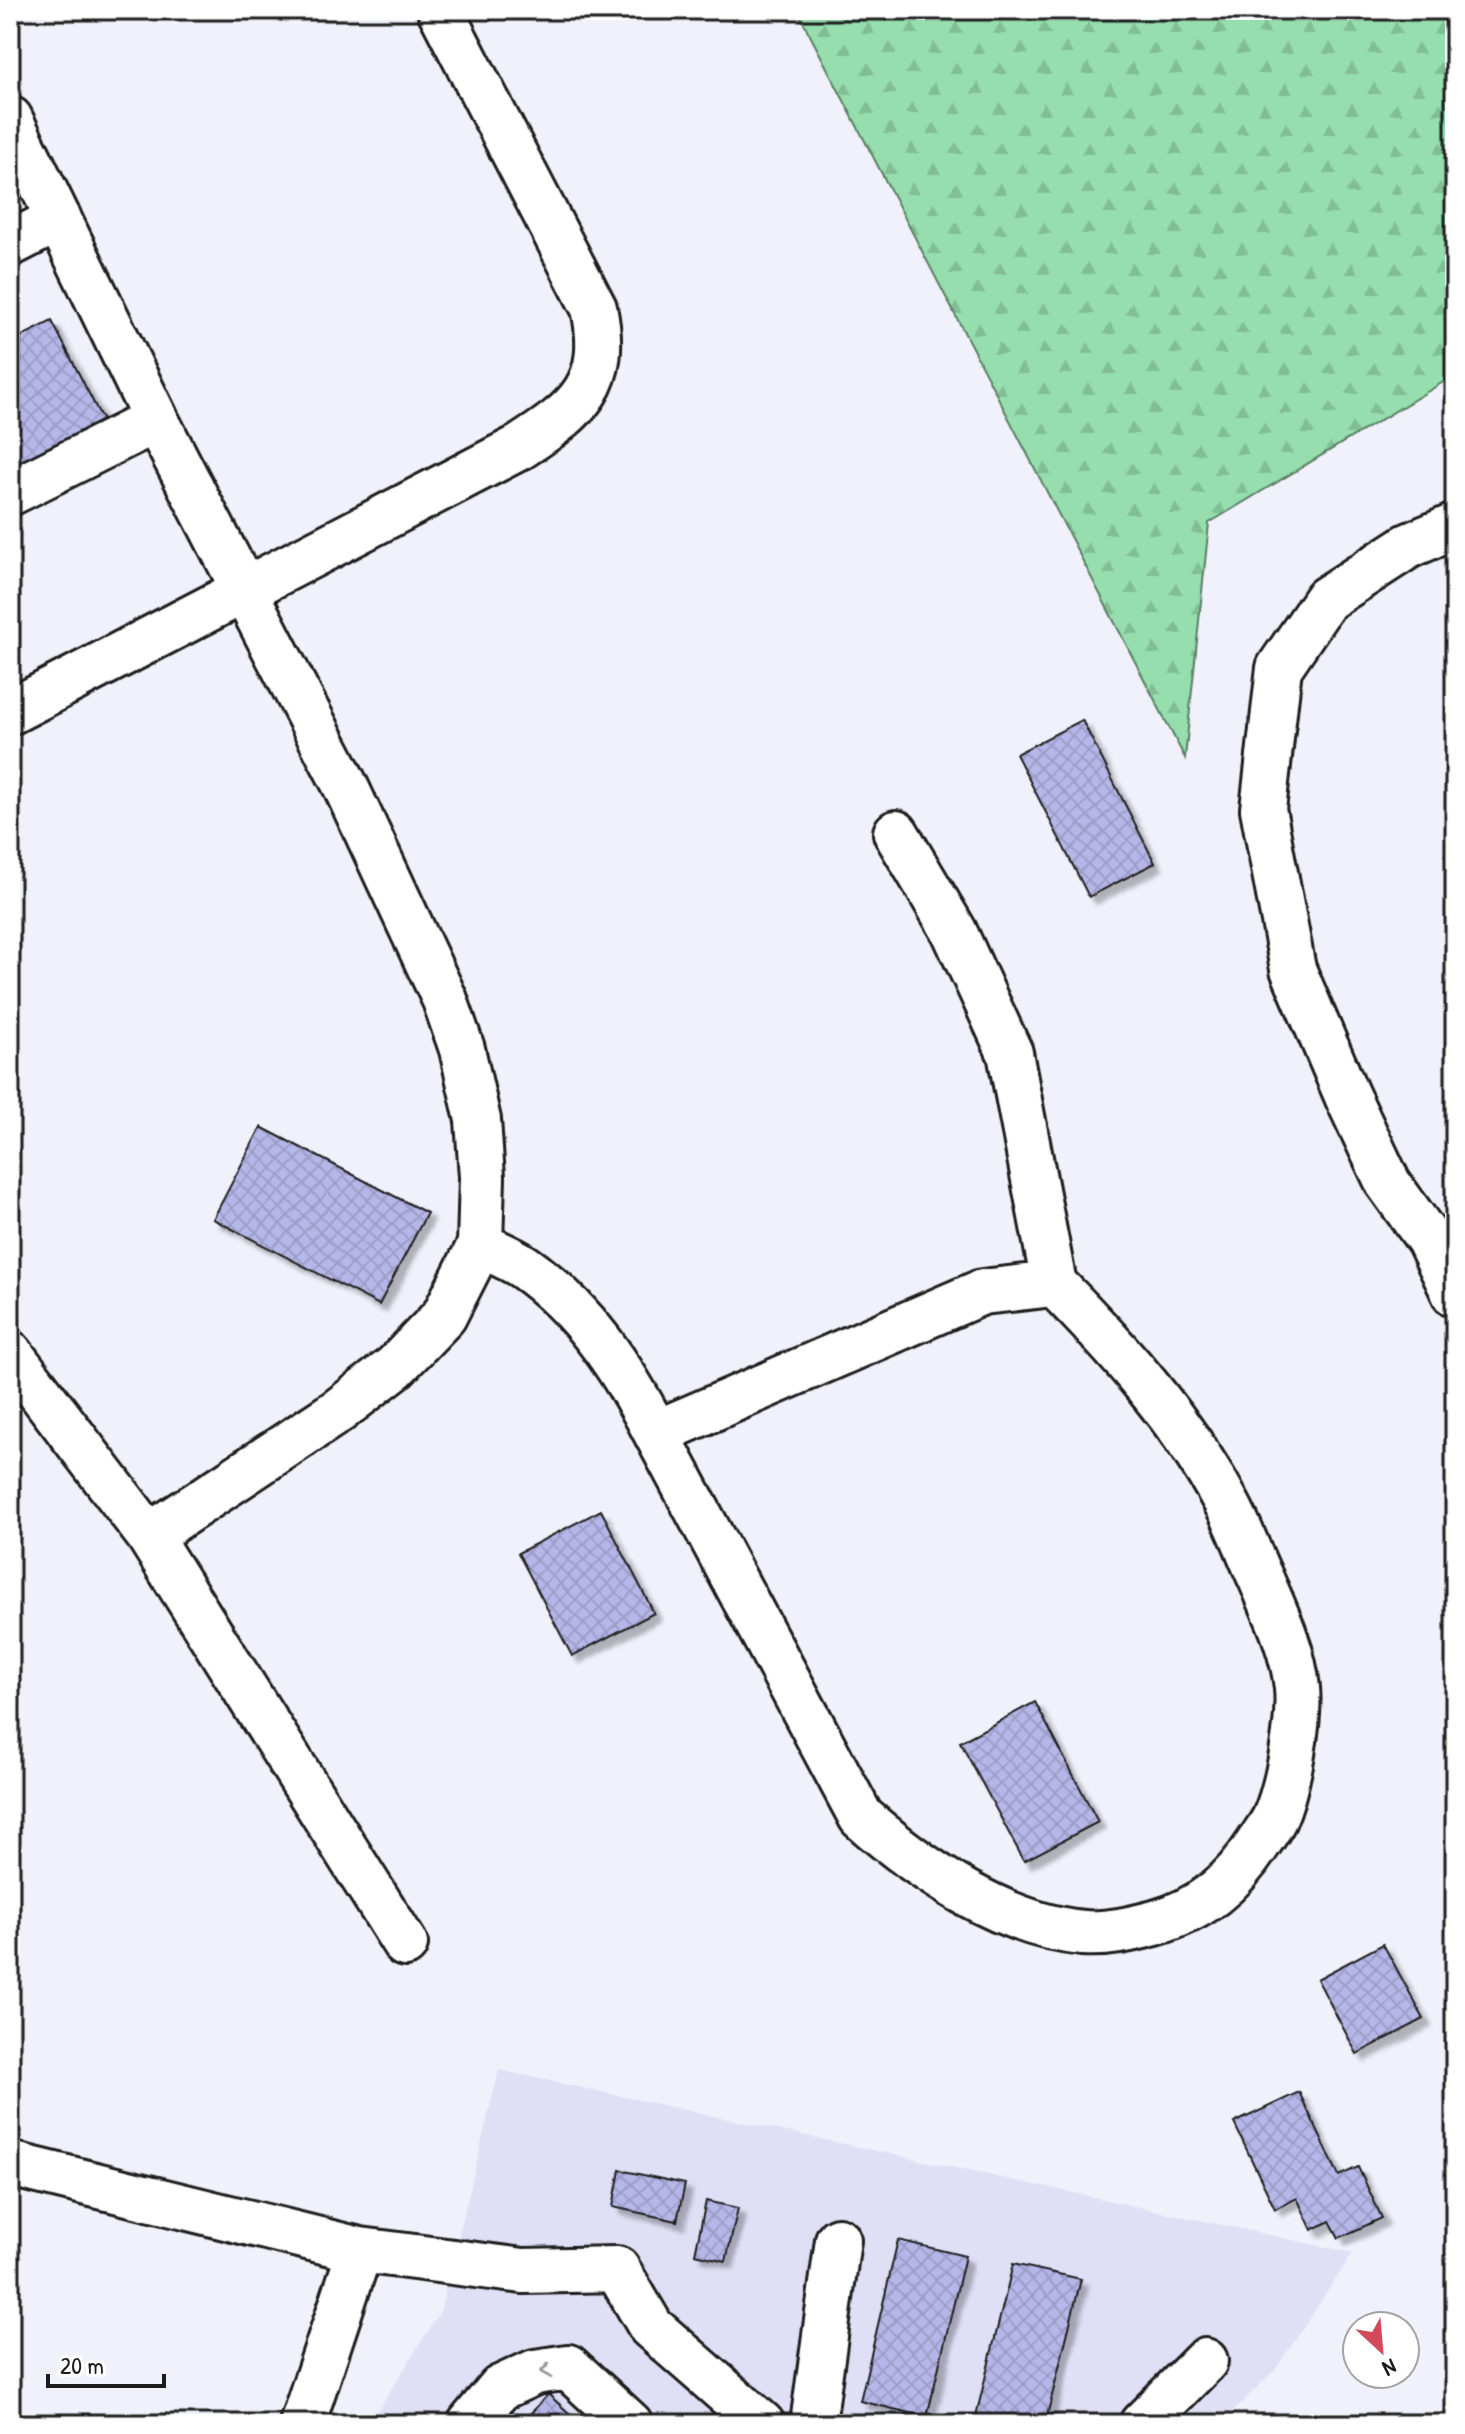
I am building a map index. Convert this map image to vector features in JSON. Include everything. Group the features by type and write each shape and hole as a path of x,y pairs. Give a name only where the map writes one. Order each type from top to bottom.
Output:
{"street":[{"path":"10,712 520,447 559,422 585,394 598,363 600,335 594,308 440,10"},
{"path":"10,119 156,420 345,785 445,1000 462,1049 478,1120 482,1177 480,1245 444,1316 395,1367 338,1411 149,1536"},
{"path":"10,244 59,219"},
{"path":"10,493 156,420"},
{"path":"1455,526 1408,546 1326,599 1279,668 1263,809 1293,969 1388,1183 1442,1245 1455,1295"},
{"path":"480,1245 522,1265 567,1301 610,1354 633,1389 861,1817 918,1863 975,1898 1036,1924 1085,1933 1129,1930 1180,1916 1226,1886 1247,1862 1274,1819 1287,1777 1297,1689 1286,1636 1227,1502 1168,1412 1115,1346 1054,1284 1010,1053 954,931 896,833"},
{"path":"656,1433 982,1292 1054,1284"},
{"path":"10,1353 149,1536 405,1944"},
{"path":"10,2164 360,2250 523,2271 617,2269 651,2327 762,2424"},
{"path":"813,2424 838,2240"},
{"path":"302,2424 360,2250"},
{"path":"1142,2424 1205,2361"},
{"path":"470,2424 500,2388 535,2372 568,2367 630,2424"}],"shaded area":[{"path":"499,2070 1353,2253 1275,2370 1220,2424 369,2424 440,2312"}],"green space":[{"path":"797,10 1455,10 1455,375 1209,523 1185,758"}],"building":[{"path":"52,321 104,423 10,470 10,342"},
{"path":"1082,720 1155,863 1089,897 1016,754"},
{"path":"261,1127 427,1213 379,1305 213,1219"},
{"path":"601,1510 654,1613 572,1656 518,1553"},
{"path":"1035,1702 1098,1822 1024,1861 960,1742"},
{"path":"1383,1944 1424,2019 1357,2054 1317,1979"},
{"path":"1299,2092 1339,2176 1358,2167 1382,2218 1339,2238 1330,2221 1312,2230 1297,2198 1275,2209 1234,2123"},
{"path":"620,2170 685,2184 677,2221 613,2207"},
{"path":"706,2201 738,2208 726,2261 695,2254"},
{"path":"898,2240 965,2256 927,2417 860,2401"},
{"path":"1013,2264 1081,2279 1045,2424 974,2424"},
{"path":"548,2394 581,2424 521,2424"}]}
